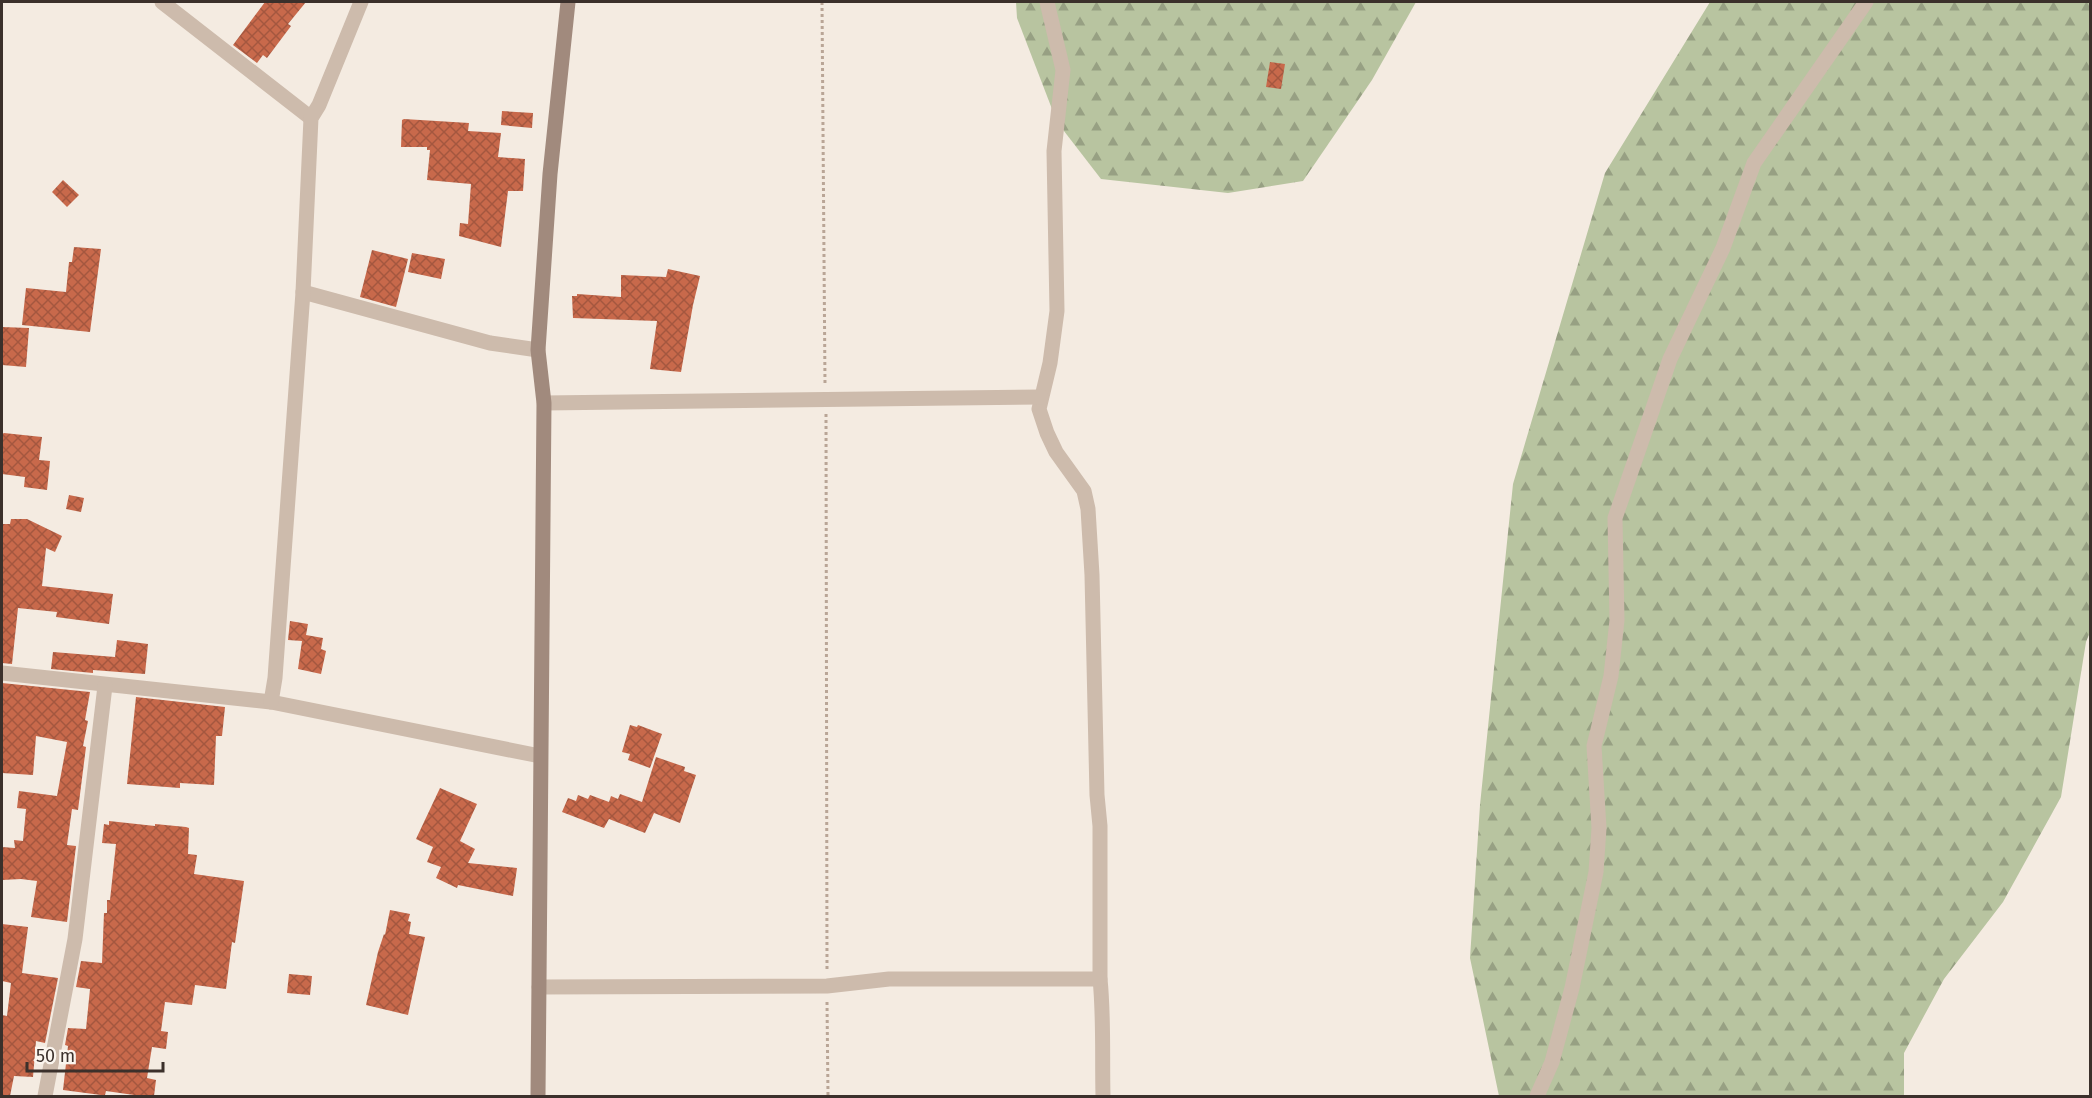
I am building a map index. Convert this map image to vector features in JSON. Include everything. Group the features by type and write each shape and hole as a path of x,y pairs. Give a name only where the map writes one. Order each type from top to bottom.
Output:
{"street":[{"path":"162,2 311,118"},
{"path":"271,702 275,678 303,292 311,118 319,105 361,2"},
{"path":"538,1096 544,403 538,350 550,174 568,2"},
{"path":"1047,2 1064,70 1054,151 1057,311 1050,363 1039,408 1056,452 1084,490 1088,509 1092,574 1096,795 1100,826 1103,1096"},
{"path":"1537,1096 1552,1062 1572,988 1596,872 1599,828 1594,746 1611,676 1617,620 1615,518 1670,359 1722,248 1754,163 1866,2"},
{"path":"303,292 490,343 538,350"},
{"path":"544,403 1041,397"},
{"path":"2,673 105,686 271,702 540,756"},
{"path":"48,1096 75,939 105,686"},
{"path":"539,987 827,986 889,979 1100,979"}],"path":[{"path":"822,2 826,400 828,1096"}],"green space":[{"path":"1016,2 1416,2 1372,80 1303,181 1228,193 1101,179 1057,122 1017,18"},
{"path":"1710,2 2090,2 2090,632 2086,642 2061,797 2003,902 1944,979 1904,1053 1904,1096 1499,1096 1470,958 1480,805 1513,484 1605,173"}],"building":[{"path":"265,2 306,2 288,24 291,26 267,58 263,55 257,63 233,45"},
{"path":"1270,62 1285,64 1281,89 1266,87"},
{"path":"502,111 533,113 532,128 501,125"},
{"path":"402,120 469,123 468,131 501,133 498,157 525,159 523,191 508,191 501,247 459,236 460,223 468,224 471,184 427,180 430,150 427,150 427,147 401,147"},
{"path":"63,180 79,195 67,207 52,192"},
{"path":"74,247 101,249 90,332 22,325 26,288 66,292 69,262 72,262"},
{"path":"372,250 408,259 396,307 360,297"},
{"path":"412,253 445,259 441,279 408,272"},
{"path":"668,269 700,276 681,372 650,369 657,321 573,318 572,296 577,296 577,294 621,297 621,275 666,277"},
{"path":"2,327 29,328 26,367 2,365"},
{"path":"2,434 42,437 39,460 50,461 47,490 24,487 25,477 2,474"},
{"path":"69,495 84,498 81,512 66,509"},
{"path":"11,519 27,519 62,536 55,552 46,548 42,586 113,594 109,624 56,617 57,612 18,608 12,664 2,663 2,524 10,524"},
{"path":"290,621 308,624 306,635 323,638 321,649 326,651 321,674 298,669 302,641 288,640"},
{"path":"117,640 148,644 145,674 51,669 53,652 115,657"},
{"path":"2,683 90,692 85,720 88,721 83,746 86,747 78,810 72,809 67,845 76,846 67,922 31,917 37,881 2,880 2,847 15,848 14,840 23,841 26,809 17,808 19,791 57,796 67,742 36,736 33,775 2,773"},
{"path":"136,697 225,707 222,736 216,736 214,785 180,783 180,788 127,784"},
{"path":"630,725 637,727 638,725 662,734 650,768 628,760 630,754 622,752"},
{"path":"656,757 685,767 684,771 696,775 680,823 654,813 645,833 609,819 604,828 562,812 568,798 576,801 578,795 588,799 590,795 609,802 611,796 618,799 620,794 642,802"},
{"path":"440,788 477,804 460,841 475,849 468,863 517,868 513,896 458,885 457,888 436,878 441,867 427,862 433,847 416,839"},
{"path":"109,821 189,828 188,854 197,855 194,874 244,881 235,943 232,942 226,989 195,985 192,1005 165,1002 161,1031 168,1032 166,1049 152,1047 147,1078 156,1080 154,1096 106,1091 105,1095 101,1095 63,1090 68,1028 86,1029 90,989 76,987 81,961 102,963 104,913 107,913 107,900 110,900 116,844 102,843 104,824 109,825"},
{"path":"390,910 410,914 409,934 425,937 408,1015 366,1005"},
{"path":"2,924 28,927 22,973 58,978 45,1043 36,1041 33,1077 14,1076 10,1096 2,1096 2,1015 7,1016 11,983 2,981"},
{"path":"289,974 312,976 310,995 287,993"}]}
